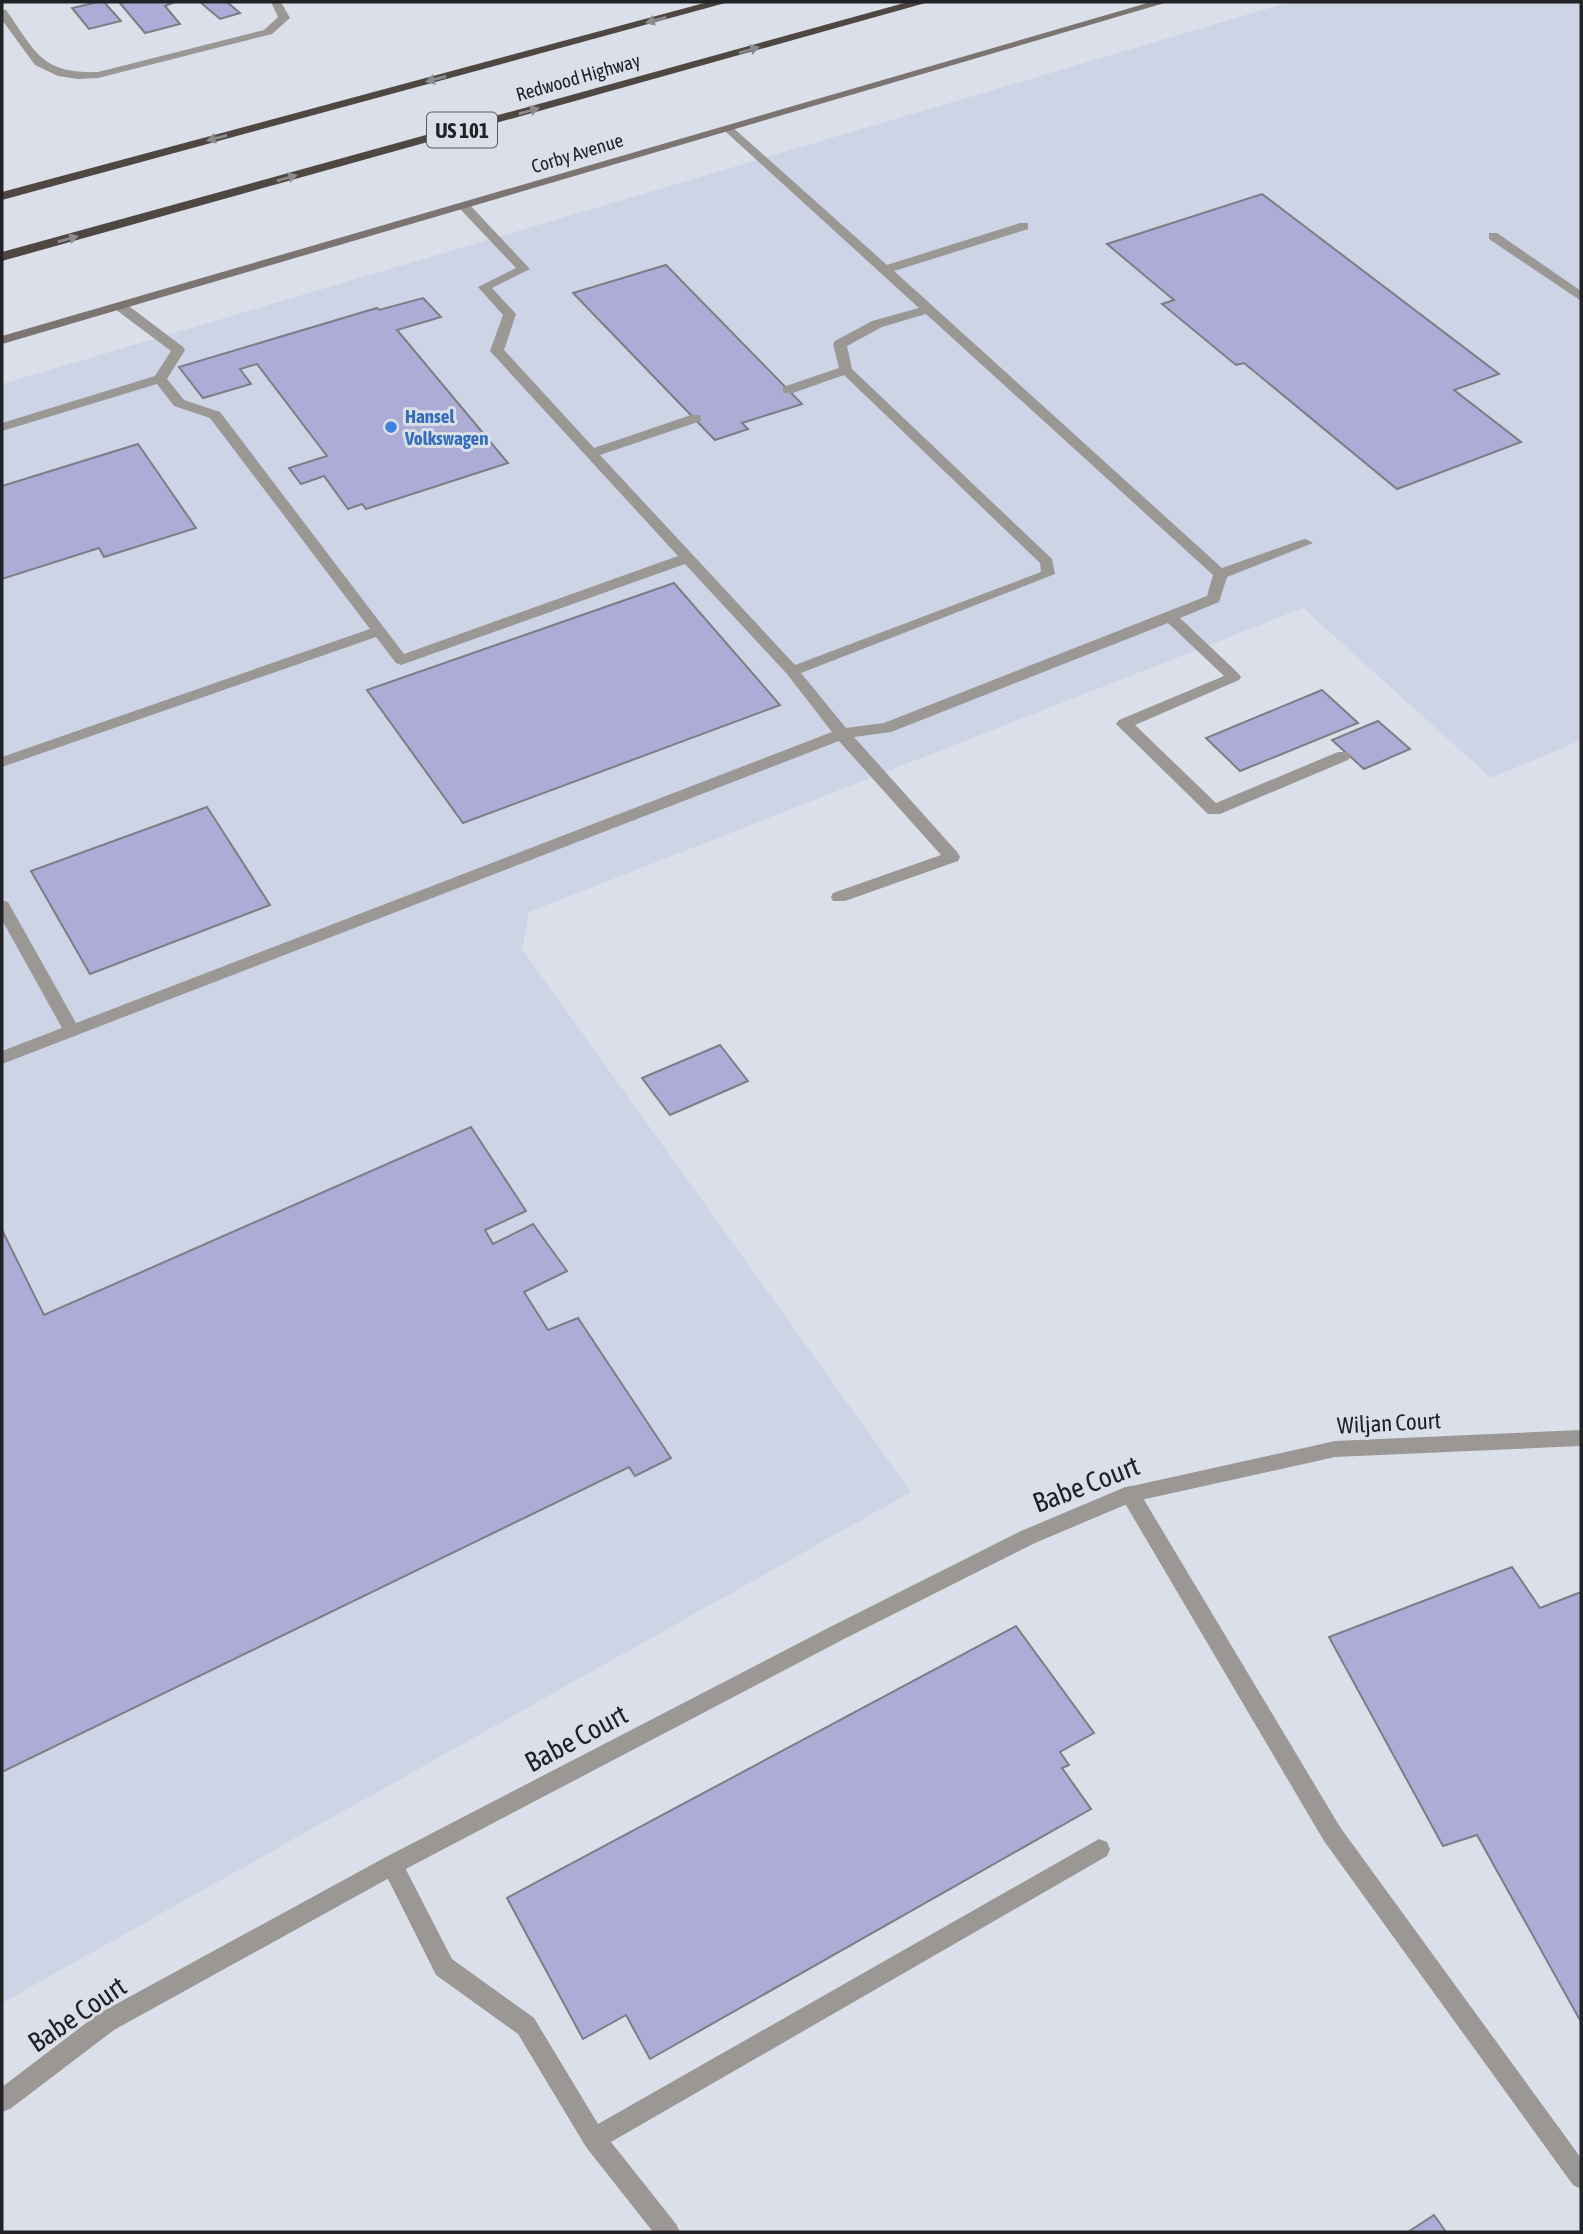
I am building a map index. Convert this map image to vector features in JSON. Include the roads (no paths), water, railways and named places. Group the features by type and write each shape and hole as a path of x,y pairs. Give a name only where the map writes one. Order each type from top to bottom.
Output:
{"highway":[{"name":"Redwood Highway","path":"2,196 722,2"},
{"name":"Redwood Highway","path":"2,257 922,2"}],"street":[{"path":"2,12 46,71 69,78 98,75 268,32 284,18 276,2"},
{"name":"Corby Avenue","path":"2,340 1162,2"},
{"path":"730,129 1220,574"},
{"path":"465,207 524,269 484,287 510,314 497,351 792,671 842,734 952,857 839,897"},
{"path":"885,270 1024,226"},
{"path":"1493,236 1581,297"},
{"path":"2,427 160,379 178,350 120,306"},
{"path":"792,671 1048,574 1046,562 846,370 840,344 877,324 928,309"},
{"path":"788,390 846,370"},
{"path":"160,379 179,403 215,415 401,660 687,558"},
{"path":"591,453 696,418"},
{"path":"1220,574 1306,543"},
{"path":"2,1058 842,734 886,728 1170,617 1214,599 1220,574"},
{"path":"1170,617 1234,677 1124,724 1214,810 1343,756"},
{"path":"2,762 379,631"},
{"path":"2,906 72,1031"},
{"name":"Wiljan Court","path":"1202,1475 1335,1449 1581,1438"},
{"name":"Babe Court","path":"2,2101 106,2022 392,1865 1028,1537 1130,1493 1202,1475"},
{"path":"1130,1493 1332,1834 1581,2177"},
{"path":"594,2138 1099,1849"},
{"path":"392,1865 444,1967 526,2026 594,2138 668,2232"}],"place":[{"name":"Hansel Volkswagen","path":"391,427"}]}
